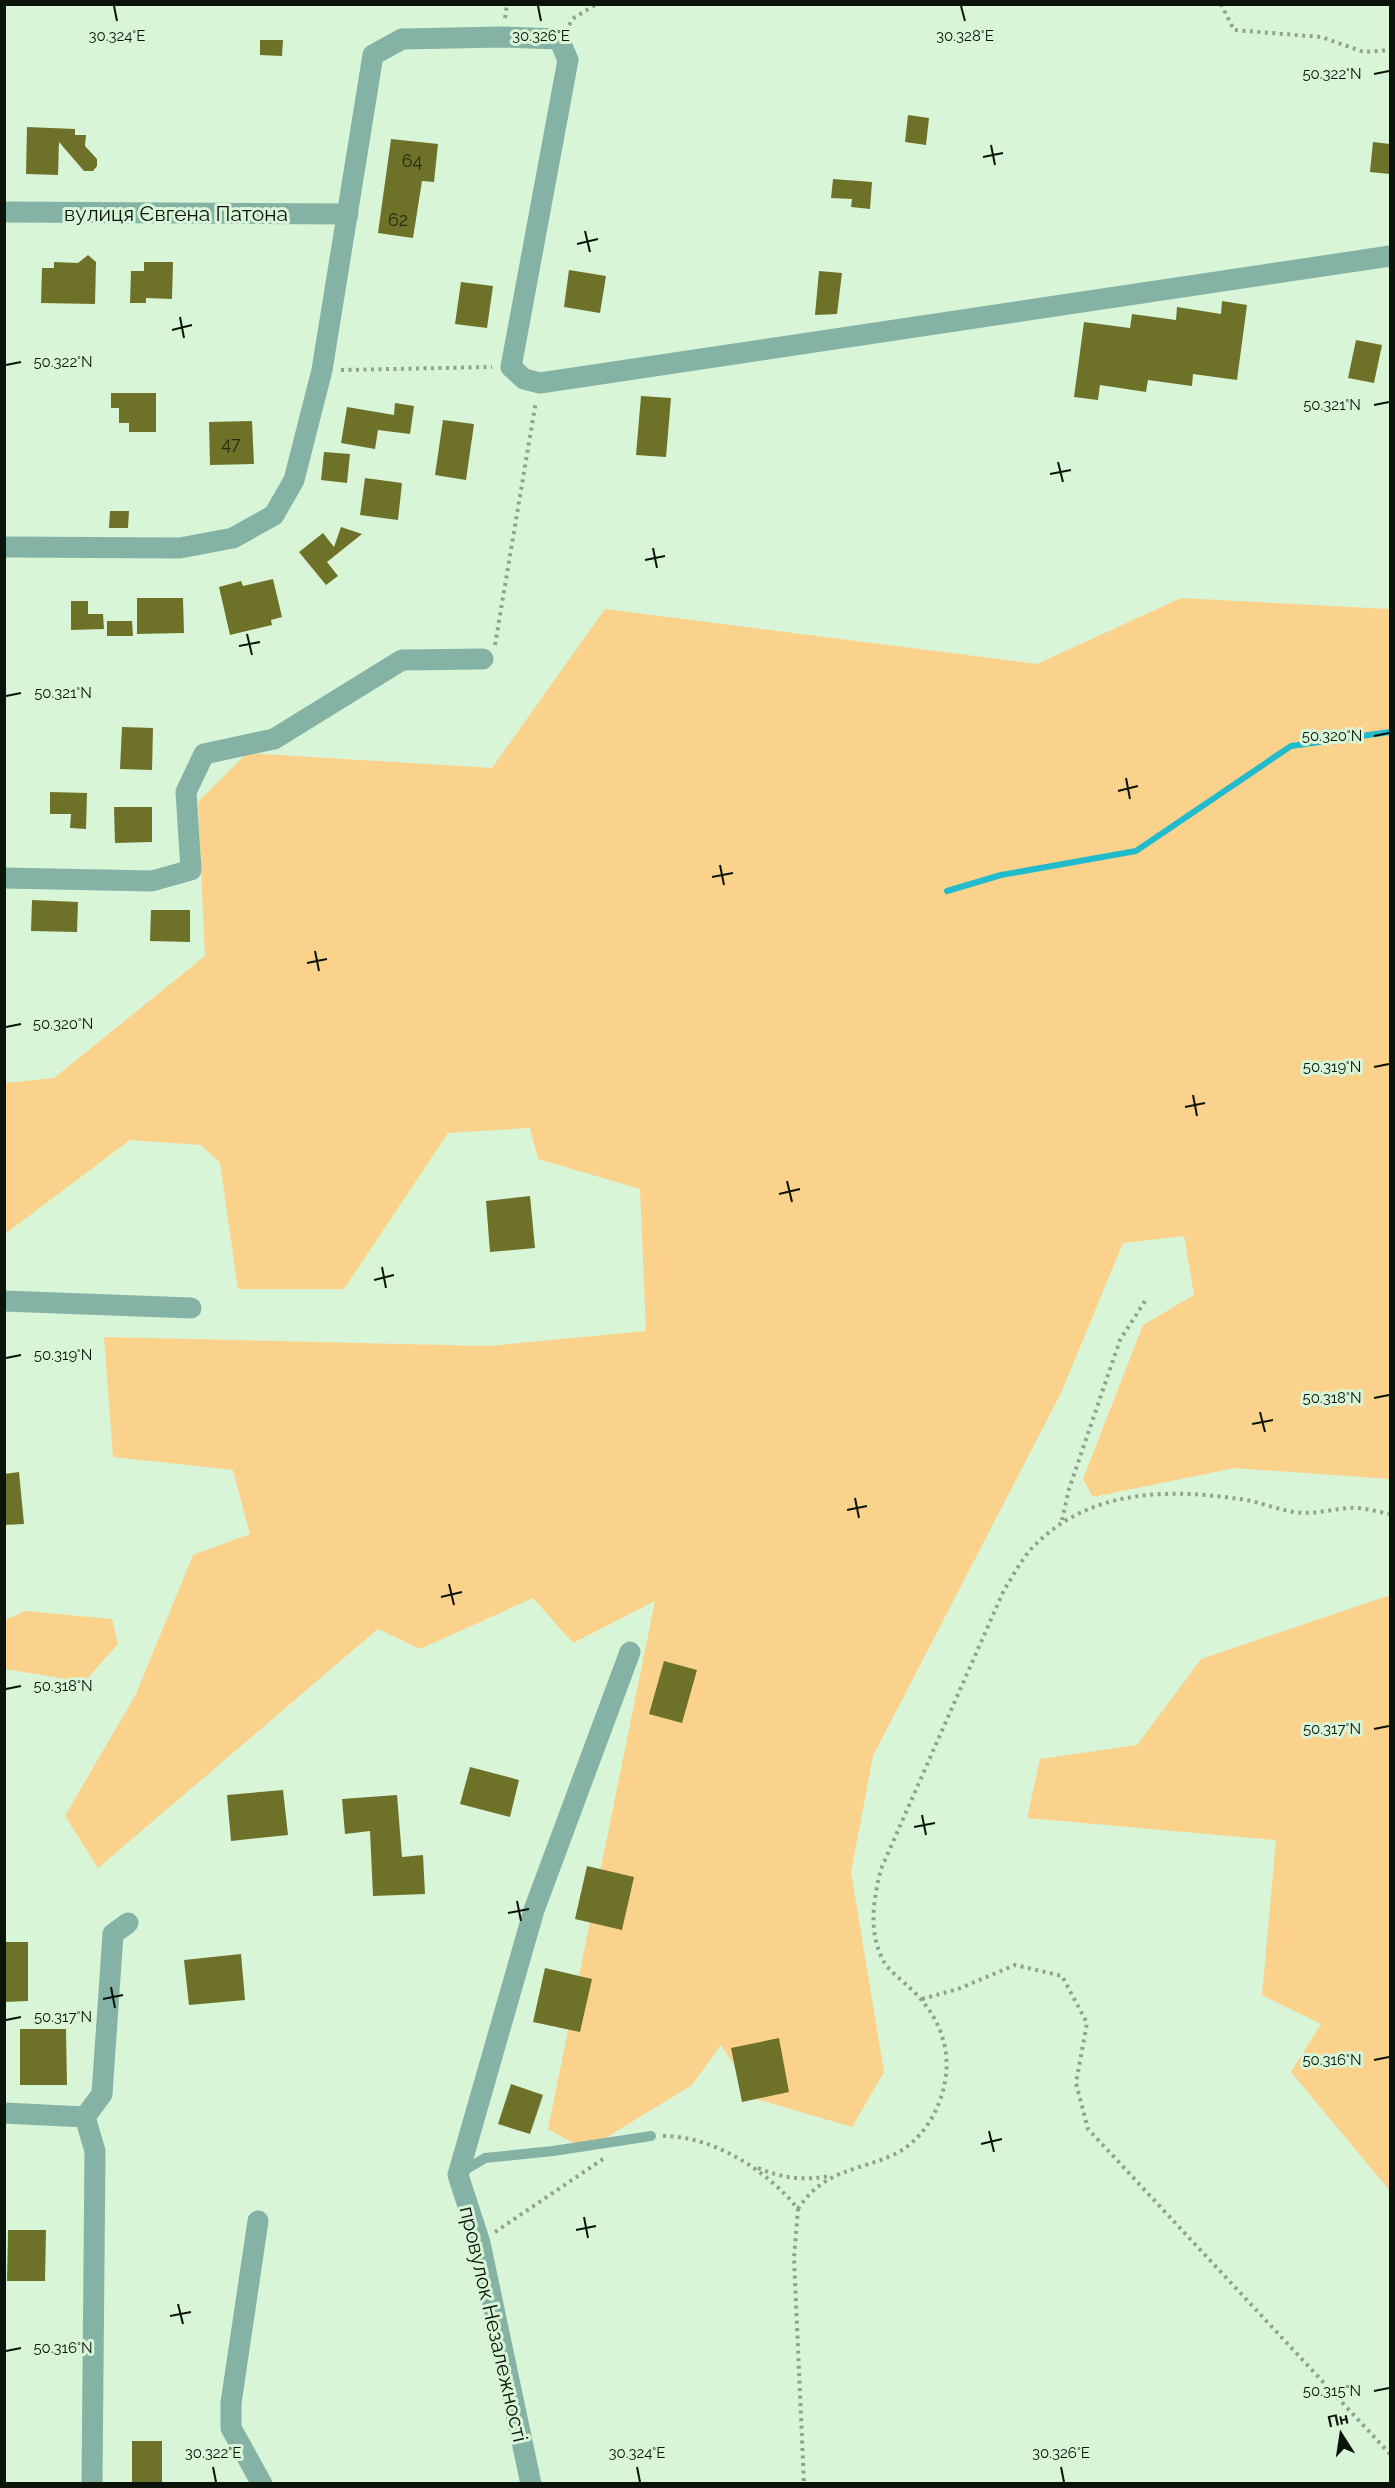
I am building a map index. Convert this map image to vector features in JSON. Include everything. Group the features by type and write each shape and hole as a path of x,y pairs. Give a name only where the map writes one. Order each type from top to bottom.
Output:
{"street":[{"path":"4,547 180,548 233,538 274,515 294,480 322,370 373,55 402,39 502,37 559,39 568,60 511,367 524,380 540,383 1390,256"},
{"name":"вулиця Євгена Патона","path":"4,212 348,214"},
{"path":"4,878 152,881 191,870 186,792 204,754 273,740 402,660 483,659"},
{"path":"4,1301 191,1308"},
{"path":"458,2175 534,1910 630,1652"},
{"path":"85,2117 102,2094 113,1934 128,1923"},
{"path":"4,2113 85,2117"},
{"path":"85,2117 95,2151 92,2484"},
{"name":"провулок Незалежності","path":"458,2175 480,2243 531,2484"},
{"path":"258,2221 231,2403 231,2428 262,2484"}],"lane":[{"path":"458,2175 485,2158 553,2151 651,2136"}],"path":[{"path":"559,39 575,17 597,4"},
{"path":"1221,4 1234,30 1321,37 1364,52 1390,50"},
{"path":"322,370 511,367"},
{"path":"483,659 497,642 540,383"},
{"path":"1062,1521 1069,1489 1120,1340 1145,1301"},
{"path":"651,2136 673,2136 696,2140 752,2165 792,2179 811,2180 832,2176 895,2154 913,2142 928,2124 939,2103 945,2081 947,2060 944,2039 922,1999 882,1960 875,1938 873,1903 881,1869 1004,1590 1031,1549 1062,1521 1091,1507 1126,1498 1166,1492 1249,1501 1298,1513 1353,1507 1390,1514"},
{"path":"922,1999 958,1989 1015,1965 1062,1976 1087,2023 1076,2083 1088,2129 1390,2454"},
{"path":"480,2243 609,2155"},
{"path":"752,2165 783,2190 798,2209"},
{"path":"804,2484 794,2258 798,2209 818,2185 832,2176"}],"shaded area":[{"path":"1181,598 1390,609 1390,1479 1235,1468 1093,1497 1083,1479 1143,1325 1194,1295 1184,1236 1123,1243 1062,1391 873,1756 851,1872 884,2072 852,2127 756,2099 721,2045 692,2085 586,2150 548,2129 655,1601 573,1643 533,1598 420,1649 378,1629 98,1868 65,1816 136,1694 193,1555 250,1534 233,1470 113,1457 104,1337 488,1346 646,1331 640,1189 538,1159 530,1128 448,1133 344,1289 238,1289 220,1163 201,1145 130,1140 5,1234 5,1083 54,1078 205,956 198,802 247,753 492,768 605,609 1037,664"},
{"path":"1390,1595 1390,2191 1291,2072 1321,2024 1262,1995 1276,1840 1027,1818 1040,1759 1137,1745 1201,1659"},
{"path":"25,1611 112,1619 118,1644 84,1682 5,1669 5,1620"}],"building":[{"path":"260,40 283,40 282,56 260,55"},
{"path":"908,115 929,118 926,145 905,142"},
{"path":"27,127 75,129 75,135 86,135 85,146 97,159 97,166 93,171 84,171 59,142 58,175 26,174"},
{"path":"391,139 438,144 434,182 422,181 413,238 378,233"},
{"path":"1373,142 1390,144 1390,174 1370,172"},
{"path":"833,179 872,182 870,209 851,207 852,199 831,198"},
{"path":"88,255 96,262 95,304 41,303 42,268 54,268 54,262 78,263"},
{"path":"144,262 173,262 172,299 146,298 146,303 130,303 131,271 144,271"},
{"path":"569,270 606,276 600,313 564,307"},
{"path":"819,271 842,273 837,314 815,315"},
{"path":"461,282 493,286 487,328 455,324"},
{"path":"1222,301 1247,305 1237,380 1193,374 1192,386 1148,380 1146,392 1100,385 1098,400 1074,397 1084,322 1130,328 1132,314 1176,320 1177,307 1221,314"},
{"path":"1356,340 1382,345 1374,383 1348,378"},
{"path":"111,393 156,393 156,432 129,432 129,423 119,423 119,408 111,408"},
{"path":"641,396 671,398 666,457 636,455"},
{"path":"395,403 414,406 410,434 378,430 375,449 341,443 347,407 394,415"},
{"path":"443,420 474,424 466,480 435,475"},
{"path":"252,421 254,464 210,465 209,422"},
{"path":"324,452 350,454 347,483 321,480"},
{"path":"365,478 402,483 398,520 360,515"},
{"path":"110,511 129,511 128,528 109,528"},
{"path":"341,527 362,534 327,562 338,576 326,585 299,552 323,533 334,547"},
{"path":"273,579 282,617 271,620 272,625 230,635 219,587 241,581 243,586"},
{"path":"137,598 183,598 184,633 137,634"},
{"path":"71,601 88,601 88,614 103,614 104,629 71,630"},
{"path":"107,621 132,621 133,636 107,636"},
{"path":"122,727 153,728 152,770 120,769"},
{"path":"50,792 87,793 86,829 70,828 71,814 50,814"},
{"path":"114,807 152,807 152,842 115,843"},
{"path":"32,900 78,902 77,932 31,931"},
{"path":"151,910 190,910 190,942 150,941"},
{"path":"530,1196 535,1248 490,1252 486,1201"},
{"path":"19,1472 24,1524 4,1525 4,1474"},
{"path":"664,1661 697,1670 682,1723 649,1714"},
{"path":"470,1767 519,1780 510,1817 460,1804"},
{"path":"283,1790 288,1835 231,1841 227,1795"},
{"path":"397,1795 402,1857 423,1855 425,1894 373,1896 370,1831 345,1834 342,1799"},
{"path":"587,1866 634,1877 622,1930 575,1919"},
{"path":"4,1942 28,1942 28,2001 4,2002"},
{"path":"241,1954 245,2000 189,2005 184,1960"},
{"path":"545,1968 592,1979 580,2032 533,2022"},
{"path":"20,2029 66,2029 67,2085 20,2085"},
{"path":"779,2038 789,2092 742,2102 731,2048"},
{"path":"511,2084 543,2095 530,2134 498,2124"},
{"path":"8,2230 46,2230 45,2281 7,2281"},
{"path":"132,2441 162,2441 162,2484 132,2484"}],"waterway":[{"path":"947,891 1001,875 1136,851 1291,746 1390,732"}]}
